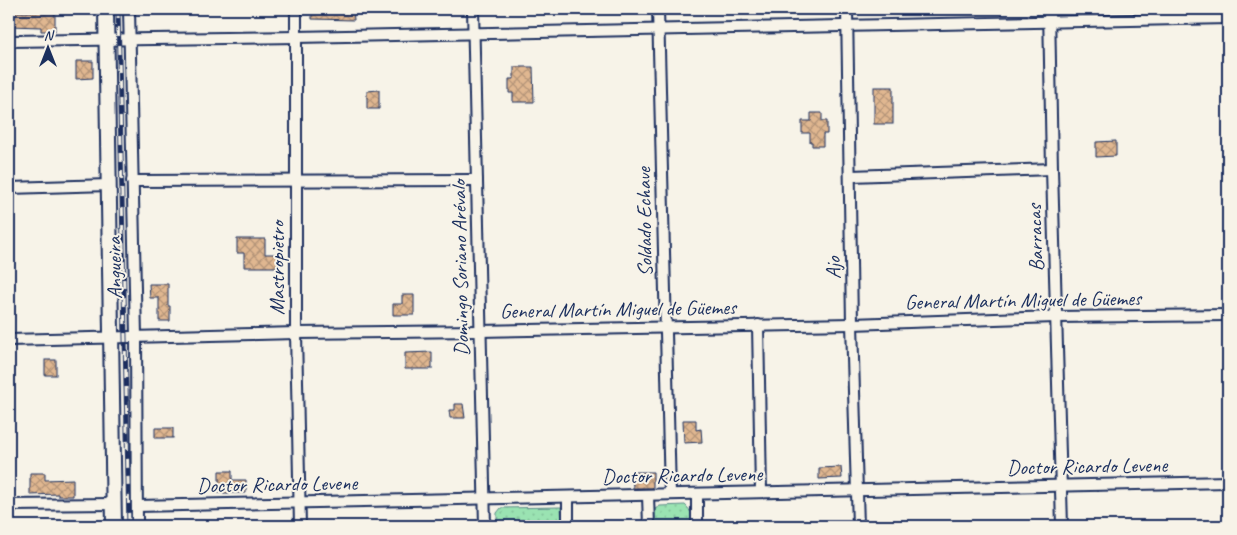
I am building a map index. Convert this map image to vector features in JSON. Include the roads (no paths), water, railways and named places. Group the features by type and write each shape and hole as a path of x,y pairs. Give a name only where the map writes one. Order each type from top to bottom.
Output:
{"street":[{"name":"Angueira","path":"106,9 114,526"},
{"name":"Angueira","path":"129,9 138,526"},
{"name":"Mastropietro","path":"296,9 296,333 300,526"},
{"name":"Domingo Soriano Arévalo","path":"474,9 485,526"},
{"name":"Soldado Echave","path":"658,9 670,494"},
{"name":"Ajo","path":"847,9 852,324 858,526"},
{"name":"Barracas","path":"1050,9 1052,169 1062,526"},
{"path":"9,41 1228,18"},
{"path":"851,176 1052,169"},
{"path":"132,181 477,180"},
{"path":"9,188 109,185"},
{"name":"General Martín Miguel de Güemes","path":"9,340 136,336 852,324 1056,317 1228,315"},
{"path":"758,325 761,492"},
{"name":"Doctor Ricardo Levene","path":"137,506 1228,482"},
{"path":"697,494 697,526"},
{"path":"648,495 649,526"},
{"path":"568,497 568,526"},
{"path":"9,505 114,504"}],"railway":[{"path":"118,9 129,526"}]}
